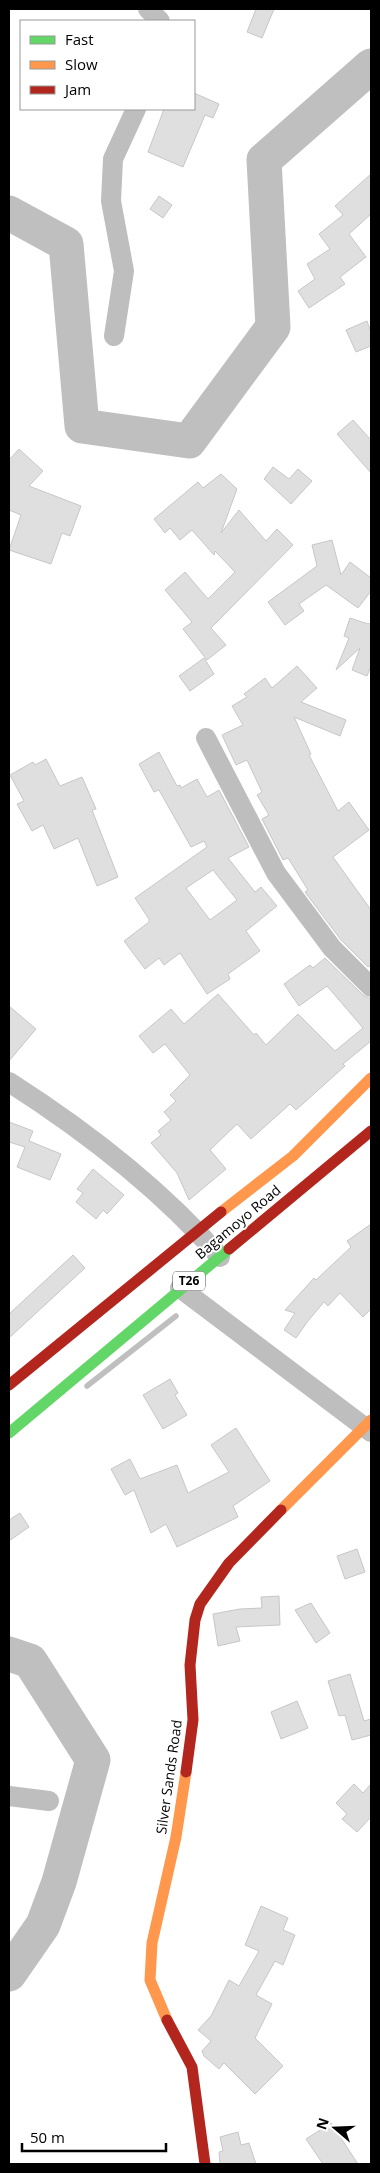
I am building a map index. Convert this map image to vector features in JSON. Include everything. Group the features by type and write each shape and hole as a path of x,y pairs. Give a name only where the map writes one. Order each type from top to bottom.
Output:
{"main road":[{"path":"9,1385 197,1231 293,1156 371,1078"},
{"name":"Bagamoyo Road","path":"9,1434 180,1288 371,1131"},
{"name":"Silver Sands Road","path":"205,2164 192,2067 159,2004 150,1980 152,1943 176,1837 186,1782 193,1720 190,1665 195,1620 200,1604 229,1563 369,1426"}],"street":[{"path":"148,9 159,20"},
{"path":"114,336 124,271 111,201 113,160 136,110"},
{"path":"206,738 276,874 332,948 371,987"},
{"path":"9,1082 64,1116 179,1213 220,1256"},
{"path":"180,1288 369,1426"},
{"path":"9,1796 50,1801"}],"building":[{"path":"256,9 274,9 262,38 247,32"},
{"path":"195,93 219,104 213,118 205,115 183,167 148,152 164,110 195,110"},
{"path":"371,174 371,214 349,234 366,257 340,277 345,284 309,308 298,291 315,279 307,264 330,249 319,234 343,215 335,206"},
{"path":"159,196 172,205 163,218 150,209"},
{"path":"367,321 371,332 371,346 356,352 346,330"},
{"path":"353,420 371,440 371,473 337,434"},
{"path":"19,449 43,471 29,486 81,506 70,536 62,533 51,564 9,550 21,515 9,510 9,460"},
{"path":"273,467 289,479 298,469 312,481 291,504 264,479"},
{"path":"221,474 237,489 221,533 239,510 266,541 277,529 293,545 211,628 226,645 207,660 183,629 192,622 165,590 185,572 208,599 235,572 215,551 214,555 192,530 180,540 170,528 165,533 154,519 198,482 203,488"},
{"path":"332,540 341,575 350,562 371,578 371,591 358,608 326,585 299,604 304,611 285,625 268,602 317,566 312,545"},
{"path":"350,618 368,624 371,623 371,666 367,676 352,670 360,648 336,670 349,638 344,636"},
{"path":"204,658 214,674 190,691 179,676"},
{"path":"297,666 317,688 301,702 346,720 340,736 294,717 311,754 309,755 338,811 349,802 369,830 333,857 371,910 371,965 368,967 341,940 305,892 308,890 288,858 283,860 262,819 269,815 257,795 262,792 247,760 236,765 222,735 243,725 232,706 247,697 244,694 265,678 272,688"},
{"path":"159,752 177,786 180,785 181,788 197,779 207,797 219,790 249,847 228,858 255,892 261,887 277,906 246,931 260,951 228,974 230,979 207,994 180,953 164,965 159,958 145,969 124,941 149,922 149,919 135,898 207,847 204,841 191,847 159,790 154,792 139,764","holes":["213,870 237,900 210,920 186,888"]},
{"path":"46,759 60,786 82,777 96,809 92,810 118,877 97,886 78,838 54,849 43,825 32,831 17,804 24,801 10,775 33,762 35,765"},
{"path":"325,958 363,995 371,999 371,1041 343,1064 345,1066 296,1110 290,1104 251,1139 237,1124 210,1150 226,1169 189,1200 177,1173 151,1143 161,1135 158,1131 171,1120 164,1112 176,1101 170,1095 190,1075 165,1044 153,1053 139,1036 171,1009 184,1024 218,994 254,1035 256,1033 266,1045 298,1014 335,1051 363,1028 327,986 299,1006 284,984 310,965 313,968"},
{"path":"9,1006 36,1029 9,1061"},
{"path":"9,1122 33,1131 29,1141 61,1154 50,1180 17,1167 25,1147 9,1142"},
{"path":"93,1169 124,1195 107,1214 103,1210 96,1219 76,1202 83,1193 77,1189"},
{"path":"371,1224 371,1309 363,1317 340,1293 328,1306 324,1302 296,1338 284,1330 295,1313 285,1310 314,1278 316,1280 351,1247 347,1241"},
{"path":"73,1255 85,1268 9,1338 9,1314"},
{"path":"170,1379 178,1393 175,1395 187,1415 163,1429 143,1395"},
{"path":"236,1428 270,1481 233,1506 238,1517 177,1547 166,1524 151,1533 134,1490 125,1495 111,1469 130,1459 140,1479 177,1465 188,1493 229,1472 211,1445"},
{"path":"20,1513 29,1527 9,1541 9,1520"},
{"path":"357,1549 365,1572 345,1579 337,1556"},
{"path":"279,1596 280,1625 236,1627 240,1641 218,1646 213,1614 240,1609 262,1608 261,1597"},
{"path":"311,1603 330,1633 316,1643 295,1610"},
{"path":"350,1674 364,1721 371,1719 371,1735 352,1740 345,1715 339,1716 328,1681"},
{"path":"297,1701 308,1728 281,1739 271,1712"},
{"path":"354,1784 363,1793 371,1784 371,1817 357,1832 342,1819 347,1814 336,1803"},
{"path":"261,1906 288,1918 283,1930 295,1935 283,1965 275,1961 256,1995 272,2004 255,2038 283,2066 255,2094 224,2063 219,2069 204,2056 202,2051 211,2041 198,2030 211,2016 229,1980 239,1986 259,1951 245,1945"},
{"path":"331,2123 358,2164 323,2164 306,2139"},
{"path":"238,2132 241,2145 249,2143 256,2164 220,2164 219,2152 223,2151 220,2137"}],"waterway":[{"path":"9,213 66,244 82,426 189,441 273,327 264,160 371,66"},
{"path":"87,1386 176,1316"},
{"path":"9,1654 30,1661 93,1760 59,1882 43,1925 9,1974"}],"traffic: fast":[{"path":"9,1433 229,1249"}],"traffic: slow":[{"path":"221,1212 293,1156 371,1078"},
{"path":"281,1510 371,1420"},
{"path":"167,2020 150,1980 152,1943 176,1837 186,1772"}],"traffic: jam":[{"path":"229,1249 371,1131"},
{"path":"9,1385 221,1212"},
{"path":"186,1772 193,1720 190,1665 195,1620 200,1604 229,1563 281,1510"},
{"path":"167,2020 192,2067 205,2164"}]}
